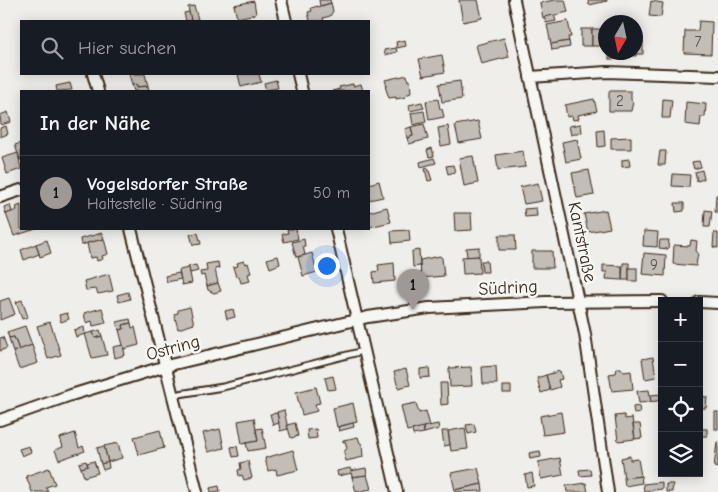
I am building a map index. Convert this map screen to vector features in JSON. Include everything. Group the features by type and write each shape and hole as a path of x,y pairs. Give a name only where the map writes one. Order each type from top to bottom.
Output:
{"street":[{"path":"281,0 286,20"},
{"name":"Kantstraße","path":"514,0 585,334 608,492"},
{"path":"530,77 607,72 718,76"},
{"path":"93,75 98,90"},
{"path":"298,75 302,90"},
{"path":"0,197 20,190"},
{"path":"132,230 197,492"},
{"path":"336,230 397,492"},
{"name":"Südring","path":"357,319 429,308 658,301"},
{"path":"703,302 718,303"},
{"name":"Ostring","path":"0,420 166,366 357,319"}],"lane":[{"path":"173,396 223,387 363,351"}],"building":[{"path":"319,0 330,0 331,3 320,6"},
{"path":"459,0 478,0 482,18 463,22"},
{"path":"565,0 568,12 543,18 540,3"},
{"path":"588,0 607,0 607,1 589,5"},
{"path":"254,1 256,14 237,18 234,5"},
{"path":"651,1 663,3 661,17 649,16"},
{"path":"331,3 333,11 330,16 323,18 324,20 310,20 308,12 312,11 311,8"},
{"path":"194,6 198,19 191,20 188,7"},
{"path":"189,12 191,20 186,20 184,13"},
{"path":"554,15 556,21 546,23 544,17"},
{"path":"568,21 571,37 568,37 569,41 551,44 547,25"},
{"path":"699,21 712,22 711,54 684,53 685,31 698,31"},
{"path":"581,29 592,29 592,46 581,46"},
{"path":"592,29 598,29 598,46 592,46"},
{"path":"504,38 509,57 481,64 476,45"},
{"path":"405,40 406,46 397,48 396,42"},
{"path":"569,41 570,47 552,50 551,44"},
{"path":"396,48 397,52 385,55 384,50"},
{"path":"442,55 445,72 423,76 419,59"},
{"path":"129,75 145,75 148,86 137,87 137,84 132,85"},
{"path":"238,75 259,75 261,82 241,87"},
{"path":"407,75 408,81 410,80 411,93 405,95 406,97 389,98 385,80"},
{"path":"276,80 278,88 266,90 264,83"},
{"path":"460,81 462,99 442,102 439,84"},
{"path":"70,83 72,90 57,90 56,86"},
{"path":"137,84 137,87 148,86 149,90 134,90 132,85"},
{"path":"361,84 363,90 336,90 340,89 339,87"},
{"path":"609,91 631,91 631,100 633,102 631,111 609,111"},
{"path":"438,99 444,117 429,120 426,101"},
{"path":"594,99 597,111 578,115 579,119 573,120 572,116 567,117 565,105"},
{"path":"663,99 672,100 670,118 662,118"},
{"path":"422,102 424,108 410,111 409,105"},
{"path":"686,102 706,104 705,117 701,117 700,126 685,124"},
{"path":"424,111 426,122 413,125 411,113"},
{"path":"8,112 11,122 1,125 0,115"},
{"path":"478,121 482,139 459,143 455,125"},
{"path":"424,124 428,139 409,144 407,138 413,136 411,127"},
{"path":"581,124 582,132 571,135 569,126"},
{"path":"6,126 8,134 0,137 0,128"},
{"path":"448,126 451,144 441,146 438,128"},
{"path":"411,127 413,136 407,138 405,129"},
{"path":"604,130 605,146 598,147 597,131"},
{"path":"631,137 631,149 611,149 611,138"},
{"path":"577,139 581,159 566,162 562,142"},
{"path":"20,143 20,160 15,145"},
{"path":"432,148 434,156 429,157 427,150"},
{"path":"523,151 525,167 498,170 496,155"},
{"path":"660,151 666,151 665,165 658,165"},
{"path":"18,153 20,169 7,174 2,158"},
{"path":"473,156 478,183 464,186 459,158"},
{"path":"434,158 436,163 421,167 420,162"},
{"path":"629,159 630,166 622,167 622,160"},
{"path":"699,161 701,167 694,169 692,162"},
{"path":"453,165 455,172 448,174 446,166"},
{"path":"428,168 432,180 428,181 425,169"},
{"path":"589,170 594,195 577,198 572,173"},
{"path":"702,170 704,179 697,181 695,172"},
{"path":"673,174 690,175 689,187 672,186"},
{"path":"379,181 383,197 370,200 370,184"},
{"path":"538,183 542,201 524,204 520,187"},
{"path":"716,195 718,195 718,212 715,212"},
{"path":"675,203 684,203 684,211 676,212"},
{"path":"10,205 12,212 6,214 4,207"},
{"path":"20,205 20,230 33,230 14,236 6,214 17,210 16,207"},
{"path":"387,207 391,222 370,227 370,212"},
{"path":"536,208 537,216 525,217 524,209"},
{"path":"606,210 610,228 588,232 584,214"},
{"path":"705,210 712,211 710,227 704,227"},
{"path":"454,213 471,213 472,230 455,231"},
{"path":"287,230 296,230 298,239 284,242 282,234 288,233"},
{"path":"409,230 410,241 392,243 391,231"},
{"path":"644,231 658,232 657,247 643,246"},
{"path":"102,233 104,239 81,245 80,239"},
{"path":"198,233 201,244 193,245 190,234"},
{"path":"714,233 718,233 718,248 713,247"},
{"path":"499,235 515,235 516,250 499,250"},
{"path":"104,239 108,254 102,256 103,259 97,261 96,257 90,258 87,243"},
{"path":"304,239 305,255 296,257 292,242"},
{"path":"47,240 51,253 40,257 36,244"},
{"path":"660,240 669,240 668,249 659,248"},
{"path":"691,240 697,241 696,266 673,264 674,245 690,246"},
{"path":"36,244 39,254 24,260 21,250"},
{"path":"479,247 479,256 467,257 466,248"},
{"path":"419,250 420,266 413,267 412,251"},
{"path":"532,251 552,251 553,268 532,268"},
{"path":"312,253 317,272 303,276 298,257"},
{"path":"644,253 666,255 665,276 642,274"},
{"path":"278,256 280,264 270,268 267,259"},
{"path":"440,256 442,258 444,276 421,278 420,260"},
{"path":"479,256 480,273 463,274 462,257"},
{"path":"244,261 245,264 248,263 251,273 248,274 250,281 241,283 239,276 236,277 233,267 238,266 237,263"},
{"path":"481,261 487,261 488,272 482,272"},
{"path":"218,262 219,268 215,269 218,283 207,286 204,275 201,276 200,272 207,271 206,264"},
{"path":"394,263 395,281 374,283 373,272 379,271 378,265"},
{"path":"623,263 629,263 629,280 622,280"},
{"path":"196,265 198,271 190,273 188,267"},
{"path":"603,265 622,266 622,280 606,279 607,272 603,272"},
{"path":"189,268 192,283 182,285 179,270"},
{"path":"629,268 637,268 637,281 629,281"},
{"path":"179,273 181,279 167,282 165,276"},
{"path":"109,274 113,291 98,294 96,289 86,290 84,281"},
{"path":"218,283 221,291 214,293 208,290 207,286"},
{"path":"128,292 130,299 119,302 117,295"},
{"path":"9,298 15,314 0,320 0,301"},
{"path":"22,300 28,317 22,319 16,302"},
{"path":"190,307 194,324 178,329 174,314 178,313 178,310"},
{"path":"102,308 106,323 93,326 92,321 86,323 84,313"},
{"path":"233,309 235,317 227,319 225,311"},
{"path":"67,313 69,319 61,322 59,315"},
{"path":"130,319 131,323 123,325 124,329 119,330 117,322"},
{"path":"50,322 61,355 48,359 37,326"},
{"path":"131,323 132,328 135,327 139,345 124,349 119,330 124,329 123,325"},
{"path":"25,326 32,345 19,350 14,337 9,338 7,332"},
{"path":"84,327 85,334 76,337 74,330"},
{"path":"100,330 102,336 95,338 93,332"},
{"path":"93,332 95,338 102,336 107,355 92,358 85,334"},
{"path":"3,337 7,348 0,351 0,338"},
{"path":"14,337 19,350 13,352 9,338"},
{"path":"32,345 38,363 19,369 13,352"},
{"path":"123,345 125,355 115,358 113,347"},
{"path":"653,357 656,377 645,379 642,359"},
{"path":"496,366 497,384 483,384 482,367"},
{"path":"471,367 472,386 450,387 449,368"},
{"path":"429,368 430,377 420,378 420,369"},
{"path":"617,368 621,368 624,372 631,371 633,389 612,391 609,374 616,373"},
{"path":"406,369 410,385 398,388 394,372"},
{"path":"560,371 562,379 558,380 560,387 550,390 546,375"},
{"path":"546,375 550,390 541,393 537,378"},
{"path":"333,376 336,389 328,390 325,378"},
{"path":"440,383 447,383 448,404 441,405"},
{"path":"503,386 511,386 511,393 503,393"},
{"path":"316,387 320,403 315,404 317,411 302,415 296,392"},
{"path":"649,390 651,402 639,403 637,391"},
{"path":"658,394 658,401 651,402 650,395"},
{"path":"703,396 707,397 706,408 703,408"},
{"path":"353,403 357,422 337,427 333,408"},
{"path":"416,403 419,413 426,411 430,426 407,431 401,406"},
{"path":"639,406 640,413 634,414 633,407"},
{"path":"284,410 288,429 280,431 277,412"},
{"path":"561,412 564,432 543,435 540,416"},
{"path":"715,412 718,412 718,429 715,429"},
{"path":"277,413 279,423 273,425 270,414"},
{"path":"624,415 625,419 632,418 635,439 618,441 615,416"},
{"path":"254,418 258,441 242,444 238,421"},
{"path":"295,423 298,436 291,438 287,425"},
{"path":"353,423 354,427 339,431 338,427"},
{"path":"438,424 439,429 424,433 423,427"},
{"path":"474,424 476,432 468,434 466,425"},
{"path":"633,424 640,424 642,438 635,439"},
{"path":"423,427 424,433 413,435 412,430"},
{"path":"262,428 266,448 248,451 246,443 258,441 256,429"},
{"path":"465,428 468,449 451,451 448,431"},
{"path":"220,429 224,448 208,452 203,433"},
{"path":"316,429 317,438 308,439 307,430"},
{"path":"703,429 707,429 707,436 703,436"},
{"path":"160,430 164,448 139,455 134,437"},
{"path":"442,431 448,431 450,445 444,446"},
{"path":"75,433 79,448 83,446 85,451 59,460 55,450 63,447 60,438"},
{"path":"358,437 362,444 363,457 346,461 344,452 347,448 343,440"},
{"path":"718,442 718,468 714,467"},
{"path":"118,443 122,458 108,462 104,446"},
{"path":"29,446 31,452 22,456 19,449"},
{"path":"104,446 108,462 101,464 97,448"},
{"path":"237,446 239,456 233,457 231,447"},
{"path":"293,450 298,470 277,475 276,469 268,471 265,458"},
{"path":"540,451 541,457 530,459 529,453"},
{"path":"630,456 630,460 638,459 641,476 624,478 621,458"},
{"path":"560,458 563,475 541,479 538,462"},
{"path":"86,461 88,466 81,468 79,463"},
{"path":"94,461 98,473 84,477 81,468 88,466 87,463"},
{"path":"248,461 252,478 244,480 242,475 239,476 238,470 241,469 240,463"},
{"path":"108,462 109,468 103,470 101,464"},
{"path":"49,468 55,484 46,487 48,491 46,492 32,492 26,476"},
{"path":"350,468 352,473 338,476 337,471"},
{"path":"366,468 367,475 352,477 351,471"},
{"path":"478,468 482,484 455,490 451,473"},
{"path":"590,469 591,475 580,476 579,470"},
{"path":"532,473 534,486 527,487 525,475"},
{"path":"367,475 371,489 356,492 352,477"},
{"path":"641,476 642,483 625,486 624,478"},
{"path":"662,482 662,489 644,491 643,484"},
{"path":"586,483 588,492 567,492 566,486"},
{"path":"482,484 483,491 456,492 455,490"},
{"path":"666,484 673,484 672,492 666,492"},
{"path":"219,486 220,491 211,492 210,488"}],"place":[{"name":"Vogelsdorfer Straße","path":"413,310"}]}
